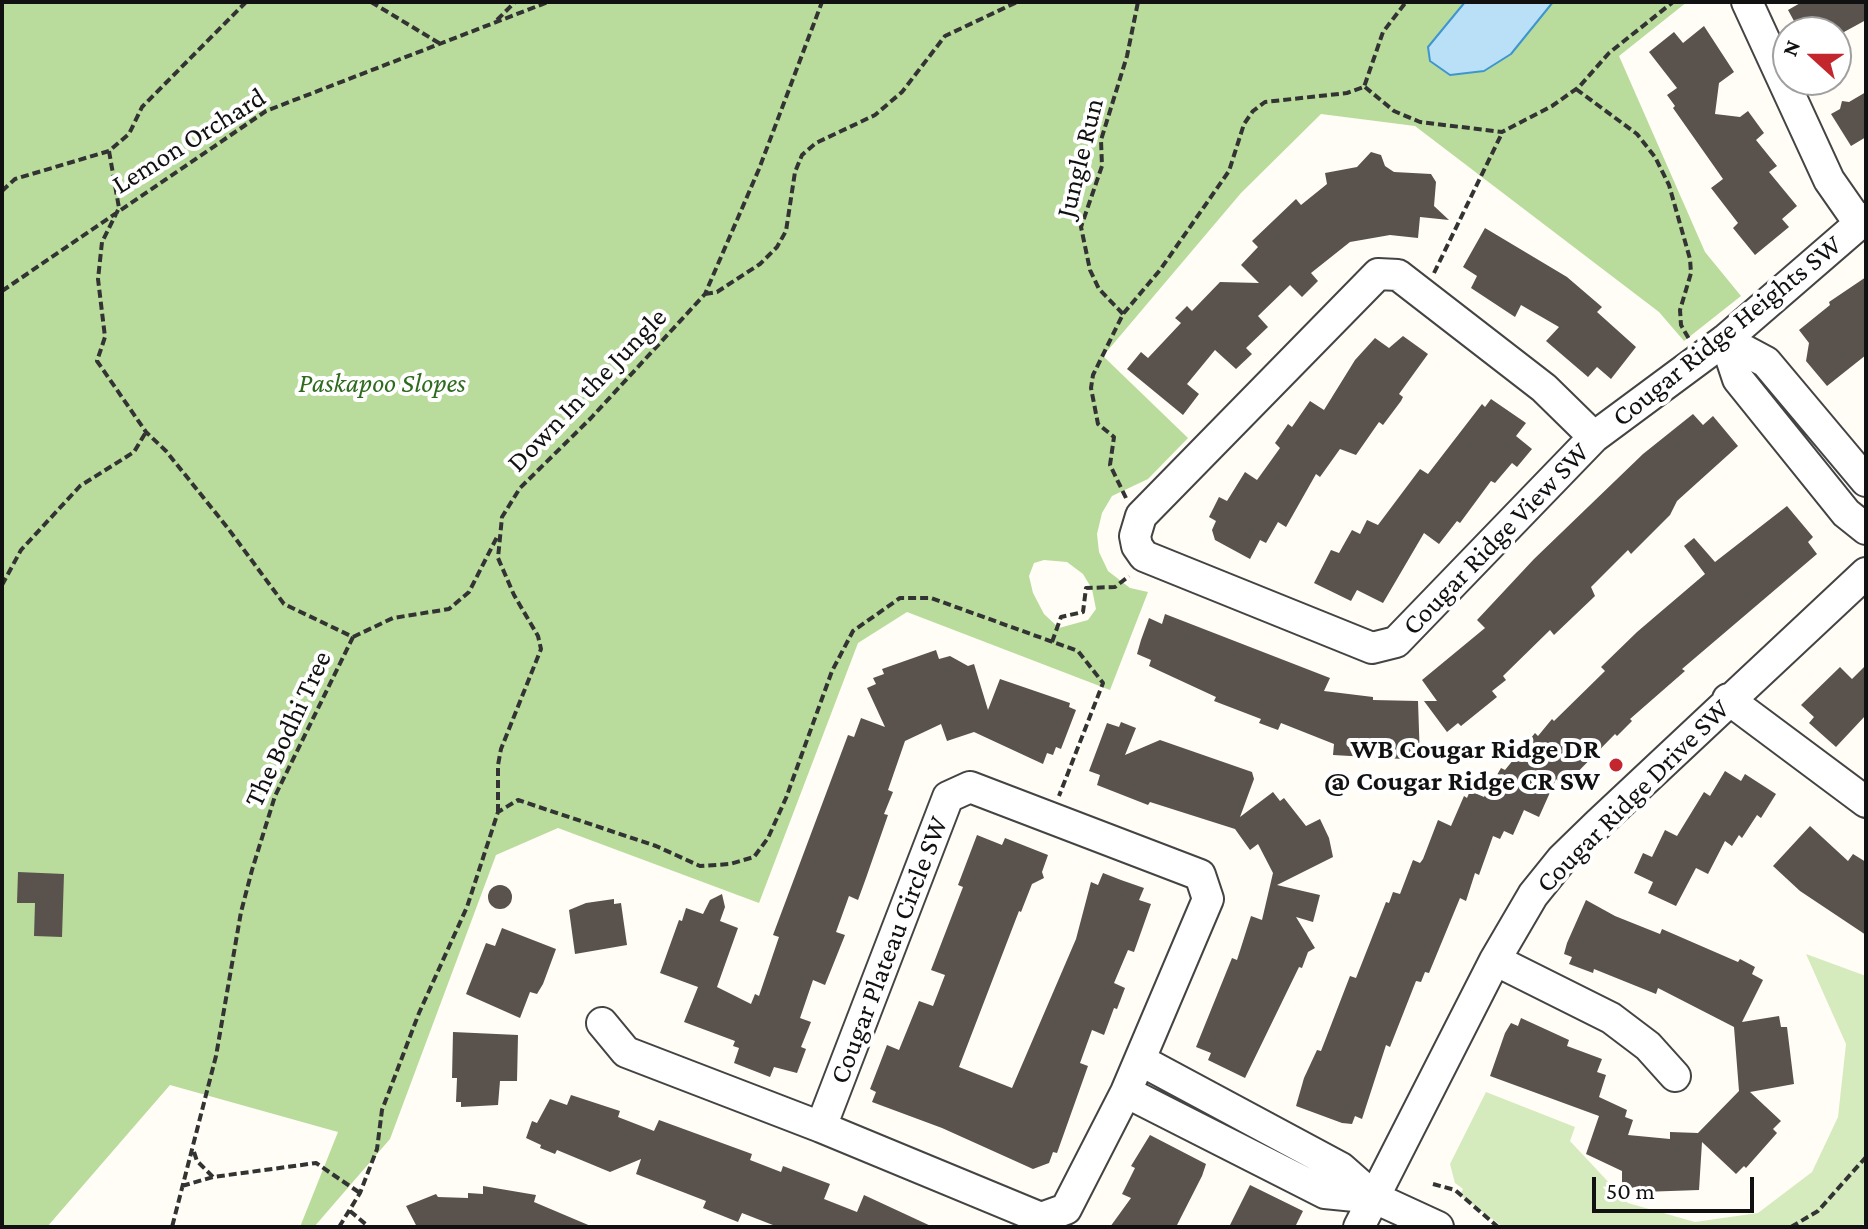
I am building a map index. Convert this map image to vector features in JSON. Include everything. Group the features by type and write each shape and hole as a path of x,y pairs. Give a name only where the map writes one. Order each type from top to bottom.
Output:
{"street":[{"name":"Cougar Ridge Heights SW","path":"1594,437 1714,348 1862,221 1829,180 1747,2"},
{"name":"Cougar Ridge View SW","path":"1378,274 1398,275 1414,289 1544,388 1594,437 1396,642 1372,648 1144,556 1135,536 1141,516 1378,274"},
{"path":"1714,348 1766,362 1866,481"},
{"path":"1714,348 1846,513 1866,529"},
{"name":"Cougar Ridge Drive SW","path":"1359,1227 1495,960 1533,895 1562,859 1728,699 1866,573"},
{"path":"1728,699 1866,802"},
{"name":"Cougar Plateau Circle SW","path":"970,787 1200,875 1208,899 1140,1060 1066,1209 1041,1218 821,1127 948,797 970,787"},
{"path":"1495,960 1611,1018 1648,1046 1675,1076"},
{"path":"602,1023 626,1052 821,1127"},
{"path":"1140,1060 1341,1168 1375,1198 1438,1227"},
{"path":"1126,1092 1325,1193 1375,1198"}],"path":[{"path":"2,191 15,179 109,151 129,134 142,107 246,2"},
{"path":"371,2 439,43"},
{"path":"495,21 515,2"},
{"name":"Lemon Orchard","path":"2,291 119,208 266,111 548,2"},
{"name":"Down In the Jungle","path":"353,637 393,618 449,609 469,592 498,535 502,517 520,488 591,418 705,294 759,169 822,2"},
{"path":"705,294 717,292 760,264 777,247 786,231 795,172 802,155 816,143 875,115 902,92 945,36 1017,2"},
{"name":"Jungle Run","path":"1123,314 1099,289 1090,270 1081,227 1102,166 1101,140 1137,18 1138,2"},
{"path":"1364,87 1383,32 1406,2"},
{"path":"1414,289 1430,279 1437,268 1502,132 1576,89 1609,53 1673,2"},
{"path":"1121,492 1110,465 1114,437 1098,424 1091,388 1093,375 1123,314 1160,270 1229,171 1244,124 1253,111 1265,102 1347,93 1364,87"},
{"path":"1364,87 1394,111 1420,122 1502,132"},
{"path":"1576,89 1637,134 1655,157 1669,185 1690,259 1691,273 1680,310 1681,325 1714,348"},
{"path":"109,151 119,208"},
{"name":"The Bodhi Tree","path":"119,208 102,242 98,279 105,337 97,361 146,432 166,451 227,527 284,604 353,637 275,796 252,870 241,912 216,1056 172,1227"},
{"path":"2,585 21,550 80,486 134,452 146,432"},
{"path":"339,1227 360,1193 377,1149 382,1110 419,1013 467,907 498,812 501,749 541,649 531,622 502,570 498,558 498,535"},
{"path":"1052,642 1061,617 1083,612 1086,588 1121,585 1144,556"},
{"path":"498,812 518,800 656,846 700,866 754,857 768,838 832,671 853,631 900,598 931,598 1078,651 1103,683 1051,817"},
{"path":"193,1149 197,1161 213,1177"},
{"path":"1791,1227 1818,1211 1866,1157"},
{"path":"182,1186 213,1177 316,1163 360,1193"},
{"path":"1433,1184 1455,1190 1498,1227"},
{"path":"350,1211 369,1227"}],"green space":[{"name":"Paskapoo Slopes","path":"2,2 1465,2 1428,47 1538,18 1553,2 1687,2 1619,56 1705,252 1741,296 1684,341 1659,312 1415,126 1321,114 1241,193 1103,356 1188,438 1148,479 1112,496 1102,513 1097,534 1099,552 1108,571 1130,588 1148,592 1110,690 907,612 858,643 759,903 558,828 496,855 390,1139 314,1227 300,1227 338,1132 170,1085 47,1227 2,1227","holes":["1044,560 1067,562 1083,574 1092,589 1096,609 1088,620 1059,628 1044,614 1033,593 1029,576 1034,563"]},
{"path":"1806,954 1866,976 1866,1222 1860,1227 1503,1227 1460,1195 1463,1189 1455,1183 1450,1164 1486,1092 1575,1127 1570,1141 1628,1203 1695,1222 1758,1213 1812,1172 1838,1117 1846,1044"}],"water":[{"path":"1465,2 1553,2 1511,54 1484,71 1450,75 1430,61 1428,47"}],"building":[{"path":"1802,2 1866,2 1866,20 1852,28 1852,16 1791,16 1788,10"},
{"path":"1704,26 1734,72 1719,83 1715,114 1740,117 1748,111 1764,133 1756,140 1777,166 1769,172 1797,206 1782,219 1789,227 1755,255 1733,228 1738,223 1711,188 1723,179 1673,108 1675,106 1667,95 1677,88 1649,52 1674,32 1683,43"},
{"path":"1866,92 1866,137 1851,146 1831,114 1840,109 1842,101 1849,102"},
{"path":"1371,152 1381,155 1385,166 1394,172 1431,174 1436,182 1434,206 1449,220 1420,217 1418,238 1390,235 1350,242 1311,273 1318,281 1302,297 1290,285 1258,316 1268,327 1246,348 1252,354 1236,369 1215,350 1187,384 1199,394 1183,415 1127,369 1141,352 1148,358 1181,323 1175,318 1187,306 1192,311 1220,282 1259,283 1241,265 1258,247 1252,241 1296,199 1301,205 1327,184 1325,173 1357,167"},
{"path":"1485,228 1567,277 1602,307 1597,312 1636,347 1611,379 1597,367 1588,377 1546,341 1559,327 1521,305 1515,317 1471,288 1477,276 1463,267"},
{"path":"1866,277 1866,355 1827,386 1806,361 1809,343 1799,330 1830,305 1829,302"},
{"path":"1403,336 1428,354 1399,394 1403,397 1401,401 1383,425 1379,422 1356,455 1340,449 1320,477 1316,474 1286,527 1278,522 1266,543 1260,540 1250,559 1215,540 1212,530 1216,521 1209,517 1219,497 1227,501 1245,472 1257,480 1280,448 1275,443 1288,424 1292,427 1310,401 1324,410 1355,360 1375,338 1389,348"},
{"path":"1491,399 1526,423 1516,436 1532,449 1517,467 1512,463 1495,483 1491,481 1460,523 1457,521 1439,544 1424,533 1383,603 1357,590 1351,601 1314,583 1331,550 1339,553 1352,530 1360,534 1367,520 1378,525 1420,469 1428,474 1482,404 1485,407"},
{"path":"1693,414 1703,425 1713,416 1738,446 1677,501 1670,515 1631,554 1628,550 1591,587 1595,596 1554,635 1550,630 1503,676 1506,680 1492,691 1497,697 1461,726 1458,723 1447,732 1424,701 1437,701 1422,680 1485,628 1477,620 1534,559 1643,454"},
{"path":"1787,506 1813,537 1808,542 1817,554 1682,669 1685,671 1630,719 1632,721 1564,786 1556,779 1539,817 1524,810 1513,835 1504,831 1500,839 1493,836 1479,875 1475,873 1466,901 1460,898 1429,973 1425,972 1421,982 1416,981 1390,1047 1386,1045 1362,1119 1355,1116 1352,1124 1342,1123 1296,1106 1304,1078 1317,1050 1321,1051 1350,976 1356,978 1386,902 1389,903 1393,892 1400,894 1413,860 1420,863 1423,859 1438,820 1451,826 1464,796 1467,798 1470,791 1484,797 1501,768 1505,770 1535,733 1538,736 1552,719 1554,721 1605,671 1601,667 1637,632 1705,574 1684,546 1694,538 1715,562"},
{"path":"1165,614 1330,678 1324,691 1373,697 1373,700 1418,701 1420,760 1333,755 1334,744 1281,723 1278,730 1259,723 1261,719 1214,701 1216,697 1149,666 1151,660 1137,654 1141,640 1149,618 1162,624"},
{"path":"936,650 939,659 950,656 968,666 974,664 988,710 1000,679 1070,703 1069,707 1076,710 1061,749 1056,747 1053,755 1047,753 1043,764 974,732 947,741 941,724 905,741 888,790 893,792 884,814 888,815 866,878 858,900 849,896 836,932 845,935 825,985 813,980 800,1018 811,1022 801,1047 806,1049 797,1073 774,1067 770,1077 734,1063 739,1048 733,1046 735,1041 684,1022 698,987 660,973 679,920 682,921 686,908 703,914 710,900 722,894 725,907 720,921 738,928 717,987 751,1004 755,994 759,996 779,937 773,935 848,735 854,737 861,718 885,727 867,688 876,684 873,678 884,674 882,669"},
{"path":"1866,665 1866,715 1836,747 1809,723 1814,717 1801,705 1840,667 1852,679"},
{"path":"1121,722 1136,728 1125,755 1160,740 1252,772 1254,779 1240,817 1273,792 1280,801 1284,798 1306,826 1320,819 1329,838 1333,857 1277,885 1320,895 1313,922 1296,917 1315,948 1308,952 1302,968 1299,967 1245,1078 1208,1060 1211,1053 1196,1047 1232,958 1237,960 1251,916 1262,920 1273,873 1258,844 1250,850 1235,829 1150,802 1148,805 1097,785 1100,775 1089,771 1107,723 1119,727"},
{"path":"1725,771 1741,781 1745,774 1776,794 1761,818 1757,815 1742,838 1739,835 1732,846 1725,841 1708,874 1696,868 1676,906 1648,893 1653,882 1634,873 1643,853 1652,857 1665,830 1677,836 1704,792 1710,796"},
{"path":"1810,826 1848,861 1853,854 1866,862 1866,935 1800,891 1773,866"},
{"path":"977,835 1002,845 1005,838 1048,855 1042,872 1044,878 1032,884 1019,911 959,1067 1012,1088 1076,939 1091,882 1098,885 1103,873 1144,888 1139,900 1151,904 1134,952 1128,950 1114,983 1125,988 1117,1009 1114,1008 1104,1035 1092,1030 1080,1063 1088,1066 1057,1153 1053,1152 1049,1163 1033,1169 942,1128 872,1102 876,1092 870,1089 887,1045 899,1050 919,1001 933,1006 945,975 931,970 963,887 958,885"},
{"path":"18,872 64,874 62,937 34,936 35,903 17,903"},
{"path":"500,885 509,888 512,897 509,906 500,909 491,906 488,897 491,888"},
{"path":"614,899 614,904 621,903 627,945 575,954 569,910 586,903"},
{"path":"1586,900 1615,916 1660,934 1662,929 1738,962 1740,959 1755,967 1752,974 1763,980 1742,1022 1779,1016 1781,1027 1787,1027 1794,1084 1750,1092 1781,1121 1773,1129 1777,1133 1746,1168 1744,1166 1736,1174 1702,1142 1699,1190 1642,1192 1622,1183 1622,1171 1586,1154 1599,1116 1490,1076 1505,1033 1511,1023 1518,1026 1521,1018 1569,1040 1567,1046 1602,1059 1597,1072 1606,1075 1599,1097 1627,1110 1625,1117 1633,1120 1628,1135 1670,1139 1670,1132 1698,1133 1739,1091 1734,1027 1658,988 1656,994 1594,969 1593,973 1569,964 1572,957 1564,954"},
{"path":"502,928 556,949 543,984 537,994 530,992 520,1018 466,994 486,943 495,946"},
{"path":"453,1032 518,1035 517,1081 500,1081 498,1105 461,1107 461,1102 456,1102 457,1078 452,1078"},
{"path":"571,1095 620,1111 618,1117 654,1131 659,1120 752,1154 750,1160 781,1172 783,1166 830,1184 824,1199 857,1212 864,1195 933,1227 778,1227 742,1213 738,1222 703,1208 706,1201 636,1174 641,1159 610,1172 557,1150 555,1154 540,1148 541,1145 526,1138 532,1121 537,1123 550,1099 567,1105"},
{"path":"1150,1135 1206,1164 1202,1176 1176,1227 1110,1227 1131,1198 1122,1194 1135,1168 1131,1166"},
{"path":"1250,1185 1303,1211 1295,1227 1229,1227"},
{"path":"483,1186 536,1195 534,1202 593,1227 417,1227 406,1206 436,1194 438,1197 468,1198 468,1193 483,1194"}],"place":[{"name":"WB Cougar Ridge DR @ Cougar Ridge CR SW","path":"1616,765"}]}
